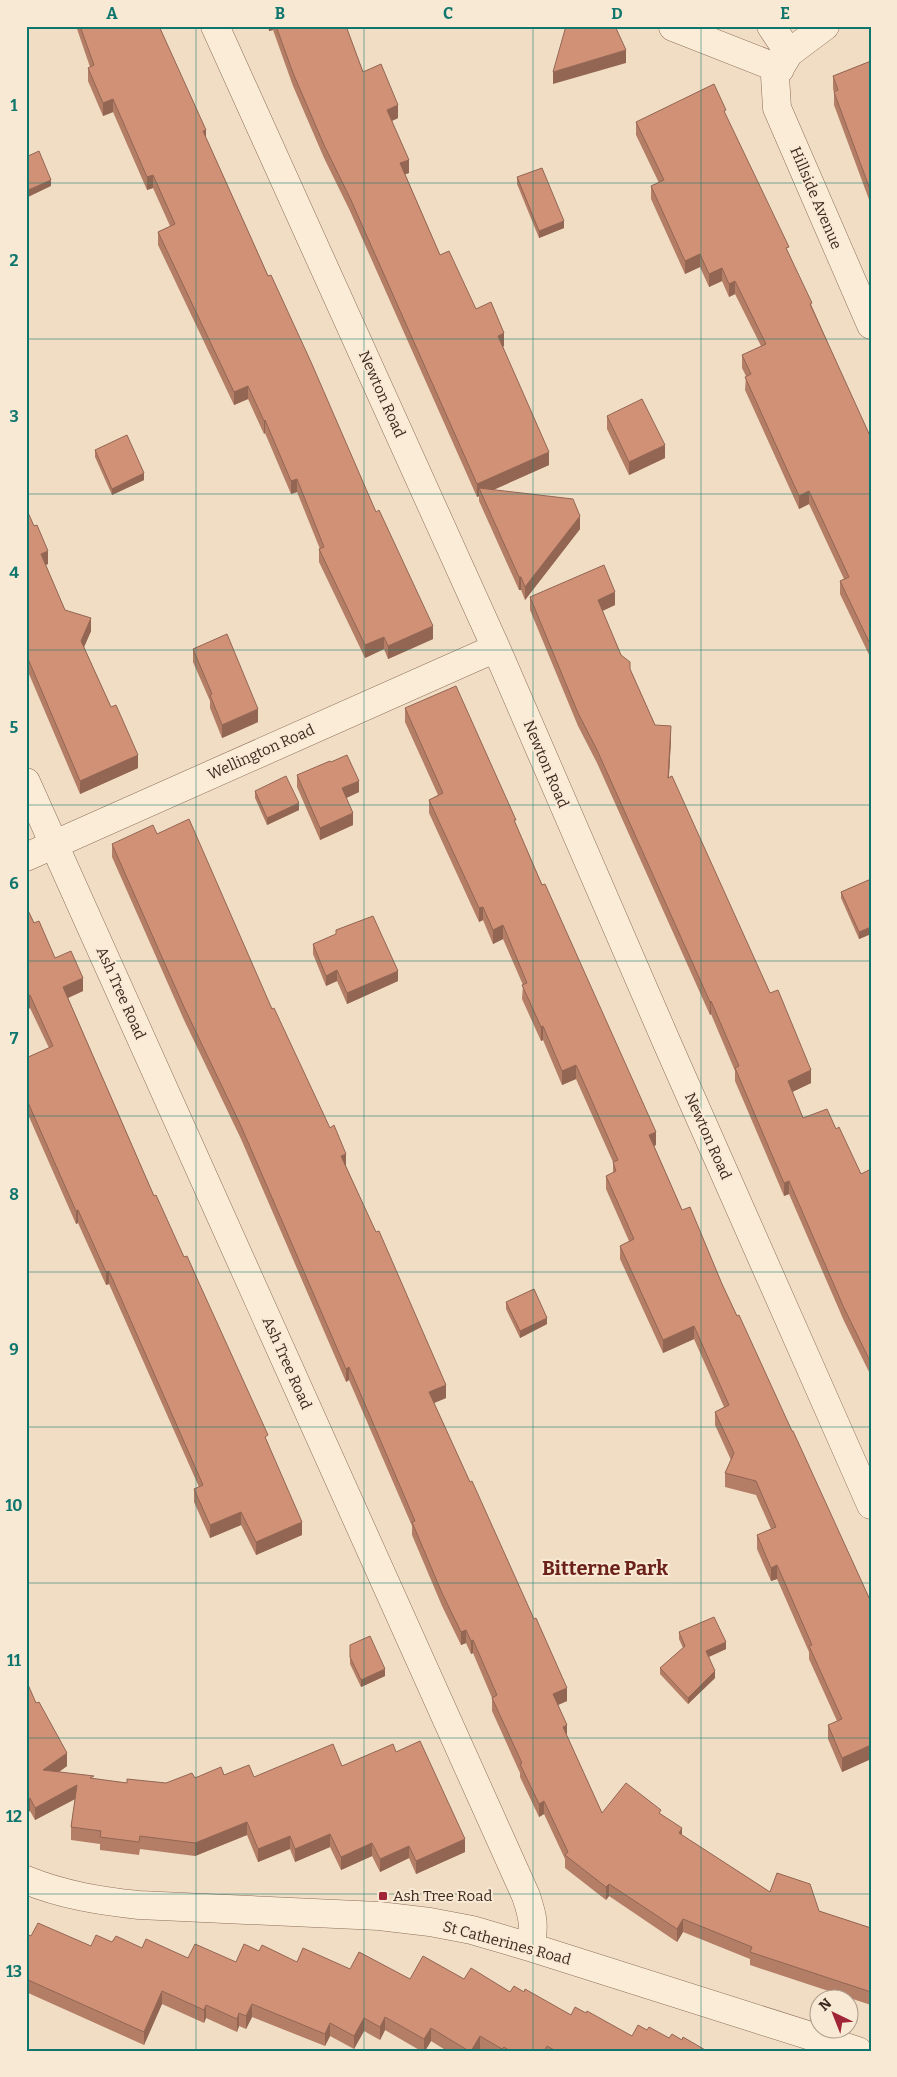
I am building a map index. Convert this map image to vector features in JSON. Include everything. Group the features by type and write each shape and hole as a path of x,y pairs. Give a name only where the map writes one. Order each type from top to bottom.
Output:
{"street":[{"name":"Newton Road","path":"215,26 496,648 667,1043 871,1505"},
{"path":"771,26 784,61"},
{"path":"784,61 825,26"},
{"path":"673,28 784,61"},
{"name":"Hillside Avenue","path":"784,61 775,76 777,108 871,325"},
{"name":"Wellington Road","path":"26,857 496,648"},
{"name":"Ash Tree Road","path":"26,782 526,1896 533,1916 534,1930 530,1947"},
{"name":"St Catherines Road","path":"26,1880 45,1888 101,1901 379,1916 430,1922 472,1930 858,2051"}],"building":[{"path":"80,26 159,26 206,130 203,131 268,276 271,275 376,512 379,510 433,626 388,646 384,637 365,645 319,549 324,547 297,479 291,481 248,386 234,392 158,232 175,224 153,175 147,177 113,99 103,103 88,68 94,65"},
{"path":"276,26 346,26 363,72 381,64 398,105 387,110 409,160 400,163 440,255 449,251 476,309 491,302 504,333 498,336 549,452 477,484 350,198 324,145 293,73"},
{"path":"566,26 615,26 626,50 553,72"},
{"path":"871,61 871,192 834,92 838,90 833,76"},
{"path":"714,84 726,110 724,111 789,247 786,248 812,303 810,304 871,438 871,646 840,581 849,577 809,491 799,496 745,377 751,374 742,355 766,344 735,281 729,284 722,268 709,274 700,254 685,261 651,186 664,180 636,122"},
{"path":"39,151 51,180 26,191 26,157"},
{"path":"542,168 564,221 539,231 517,177"},
{"path":"642,399 665,445 629,462 607,416"},
{"path":"127,435 144,473 112,489 95,450"},
{"path":"479,488 573,499 580,516 525,587 521,577 519,577"},
{"path":"26,508 34,526 37,525 48,551 41,554 65,610 91,618 81,641 111,707 116,705 138,755 80,781 26,654"},
{"path":"604,565 615,592 598,600 621,655 630,662 630,669 655,725 671,726 668,778 672,776 770,993 778,990 811,1070 788,1081 803,1118 827,1109 836,1129 839,1127 861,1174 871,1169 871,1363 844,1308 789,1181 784,1183 735,1068 739,1066 711,1001 597,750 578,713 530,597"},
{"path":"227,634 258,709 222,725 210,695 212,694 193,649"},
{"path":"456,686 516,820 514,820 542,885 545,884 656,1132 649,1135 682,1210 690,1207 722,1284 737,1316 739,1315 871,1602 871,1745 842,1758 828,1725 842,1719 809,1646 812,1645 777,1565 771,1568 757,1535 776,1527 756,1481 725,1473 734,1453 715,1412 729,1405 694,1326 663,1340 620,1246 634,1239 606,1176 616,1171 613,1162 618,1160 576,1065 562,1071 543,1026 541,1027 522,985 527,983 503,925 493,930 483,907 479,908 429,800 443,793 405,708"},
{"path":"347,755 359,781 342,788 353,813 320,828 297,775"},
{"path":"286,776 299,803 267,818 255,791"},
{"path":"189,819 272,1009 274,1008 330,1128 334,1125 346,1154 341,1156 376,1232 379,1231 446,1385 429,1392 567,1688 553,1694 567,1725 563,1727 602,1813 626,1783 661,1810 659,1813 682,1828 679,1833 770,1892 777,1873 810,1884 819,1911 871,1928 871,1992 750,1952 752,1947 683,1919 677,1929 609,1884 606,1887 565,1855 568,1852 544,1801 539,1804 520,1764 522,1763 492,1698 497,1695 473,1640 471,1641 466,1630 461,1632 442,1593 412,1522 415,1521 349,1367 346,1369 241,1126 184,1007 112,844 153,825 157,834"},
{"path":"871,879 871,927 859,932 841,892"},
{"path":"26,906 34,923 39,921 55,958 71,951 83,978 63,987 154,1196 156,1195 184,1257 187,1256 268,1435 265,1437 302,1522 256,1542 241,1512 210,1525 194,1489 203,1485 109,1271 106,1272 78,1210 76,1211 26,1098 26,1058 53,1046 30,995 26,997"},
{"path":"373,916 398,971 347,993 337,970 326,976 313,944 336,934 336,930"},
{"path":"534,1289 547,1318 520,1331 506,1302"},
{"path":"714,1617 726,1642 706,1651 715,1671 688,1698 660,1668 685,1646 679,1632"},
{"path":"370,1636 385,1669 361,1680 350,1657 350,1645"},
{"path":"26,1680 36,1703 39,1702 67,1753 43,1770 94,1776 90,1778 127,1783 127,1779 166,1783 192,1773 195,1778 221,1767 224,1775 249,1765 254,1777 333,1744 342,1766 393,1744 396,1752 420,1741 465,1839 416,1861 409,1846 380,1859 372,1843 341,1857 330,1834 295,1849 290,1836 258,1849 247,1822 195,1843 140,1836 139,1842 100,1837 101,1831 71,1827 77,1785 35,1808 30,1798 26,1800"},
{"path":"38,1923 91,1946 96,1935 112,1942 116,1936 142,1948 146,1939 188,1958 195,1944 236,1962 244,1944 259,1951 262,1945 297,1962 303,1948 350,1969 359,1952 410,1979 423,1956 464,1979 471,1968 510,1992 514,1986 524,1992 525,1989 571,2015 575,2007 586,2013 587,2011 632,2036 638,2025 647,2030 649,2027 669,2038 672,2034 682,2040 683,2037 707,2051 556,2051 547,2046 544,2051 510,2051 504,2047 502,2049 480,2036 471,2051 469,2051 431,2028 424,2039 385,2017 380,2027 364,2018 354,2036 330,2023 325,2034 252,2004 246,2016 239,2013 237,2019 206,2005 204,2010 162,1991 144,2032 26,1979 26,1934 31,1936"}],"place":[{"name":"Ash Tree Road","path":"383,1896"}],"district":[{"name":"Bitterne Park","path":"605,1568"}]}
